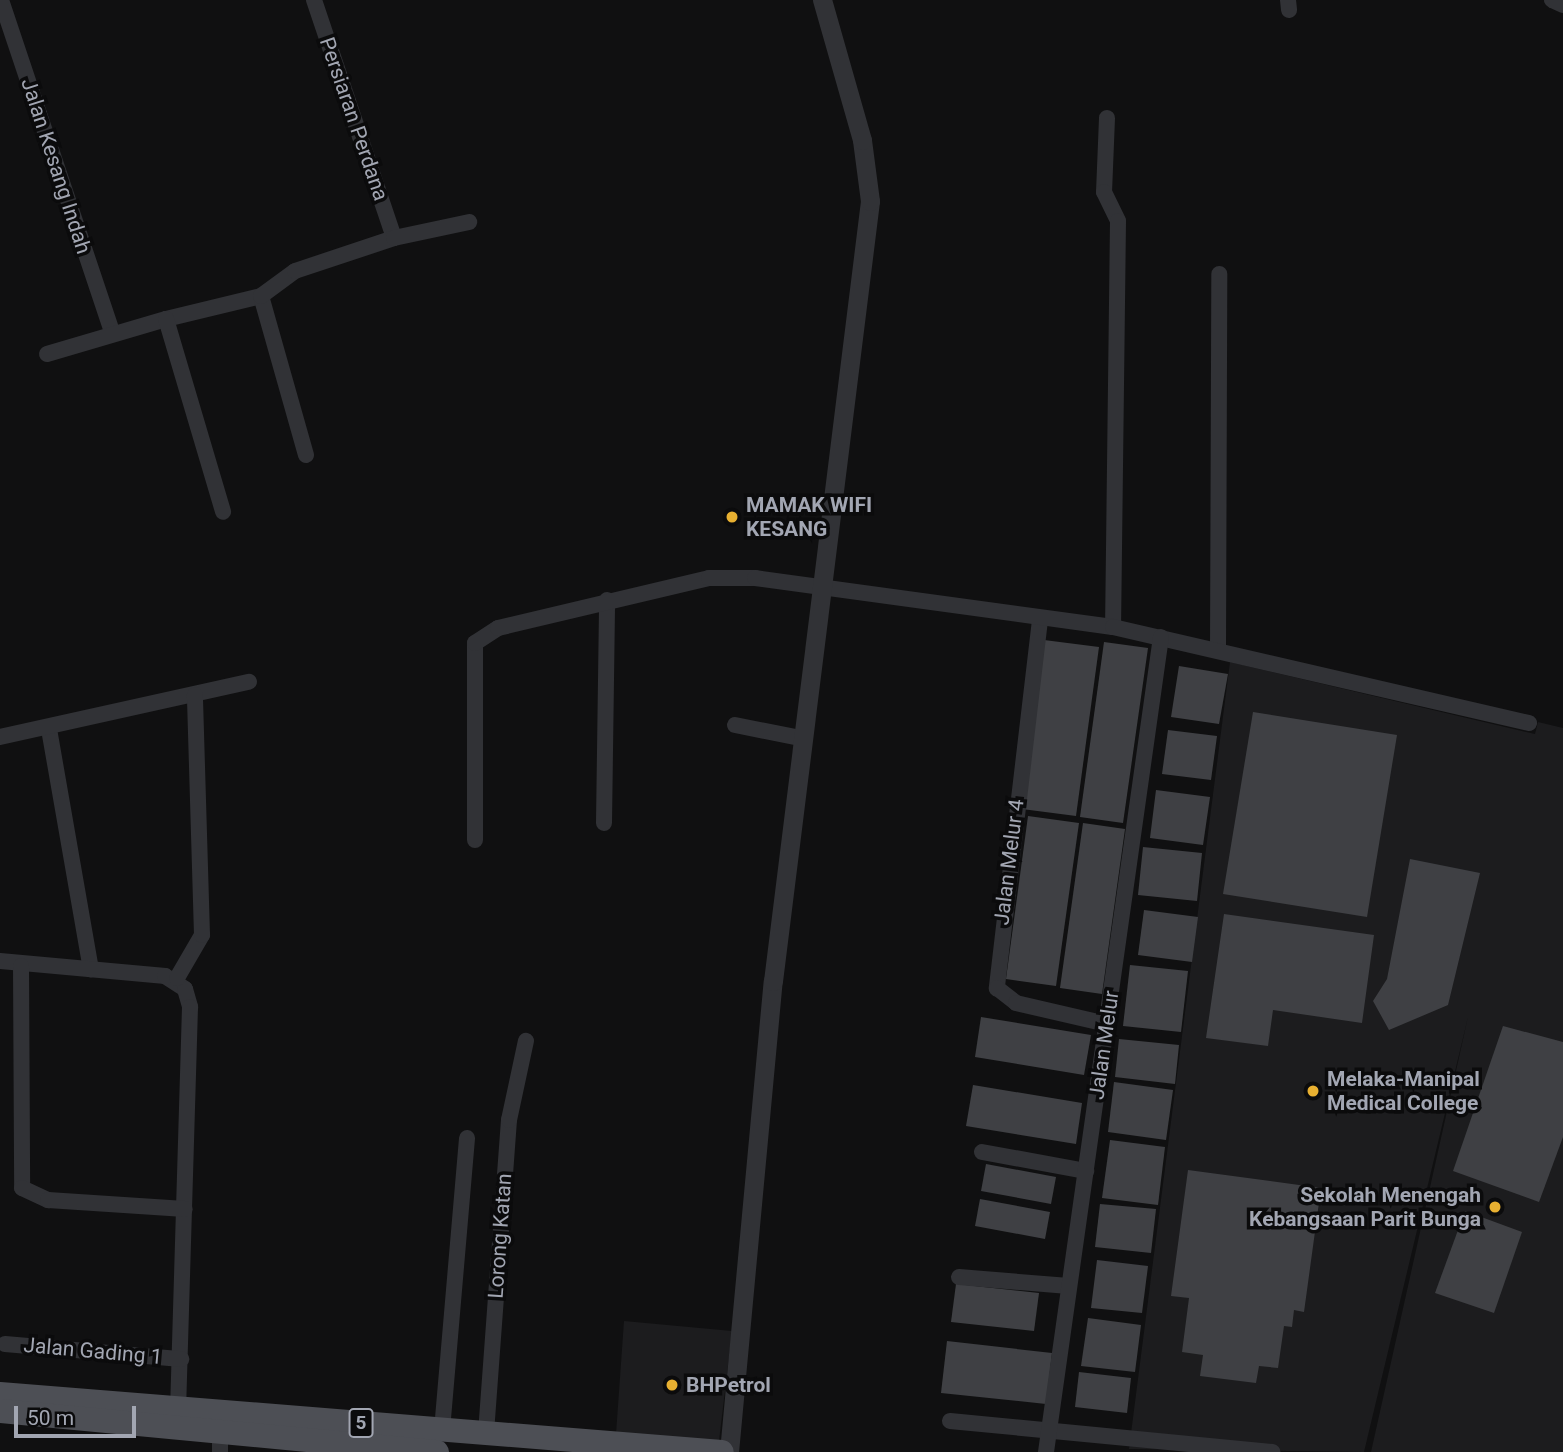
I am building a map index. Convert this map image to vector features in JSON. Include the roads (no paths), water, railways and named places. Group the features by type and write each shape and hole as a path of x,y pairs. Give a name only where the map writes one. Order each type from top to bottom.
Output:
{"main road":[{"name":"5","path":"0,1394 178,1407 439,1441"},
{"name":"5","path":"0,1411 220,1444 439,1441 486,1433 722,1452"}],"street":[{"name":"Jalan Kesang Indah","path":"1,0 112,332"},
{"name":"Persiaran Perdana","path":"314,0 394,238"},
{"path":"729,1452 773,981 870,201 862,139 822,0"},
{"path":"1552,0 1563,5"},
{"path":"1107,118 1104,192 1118,221 1113,627"},
{"path":"47,354 112,332 261,296 295,271 394,238 469,222"},
{"path":"1218,649 1219,274"},
{"path":"261,296 306,455"},
{"path":"166,319 223,512"},
{"path":"475,840 472,668 475,643 498,628 607,600 709,578 823,587 1040,620 1113,627 1218,649 1529,723"},
{"path":"604,823 607,600"},
{"name":"Jalan Melur 4","path":"1040,620 997,988 1016,1003 1107,1024"},
{"name":"Jalan Melur","path":"1046,1452 1161,637"},
{"path":"0,737 49,729 249,682"},
{"path":"177,978 202,935 195,695"},
{"path":"735,725 805,739"},
{"path":"49,729 91,969"},
{"path":"0,961 22,966 91,969 177,978"},
{"path":"22,966 22,1188 48,1200 185,1209"},
{"path":"177,978 190,1007 178,1407"},
{"name":"Lorong Katan","path":"486,1433 509,1120 526,1041"},
{"path":"439,1441 467,1138"},
{"path":"982,1152 1086,1171"},
{"path":"959,1277 1069,1286"},
{"name":"Jalan Gading 1","path":"5,1344 181,1359"},
{"path":"950,1421 1273,1452"}],"place":[{"name":"MAMAK WIFI KESANG","path":"732,517"},
{"name":"Melaka-Manipal Medical College","path":"1313,1091"},
{"name":"Sekolah Menengah Kebangsaan Parit Bunga","path":"1495,1207"},
{"name":"BHPetrol","path":"672,1385"}]}
